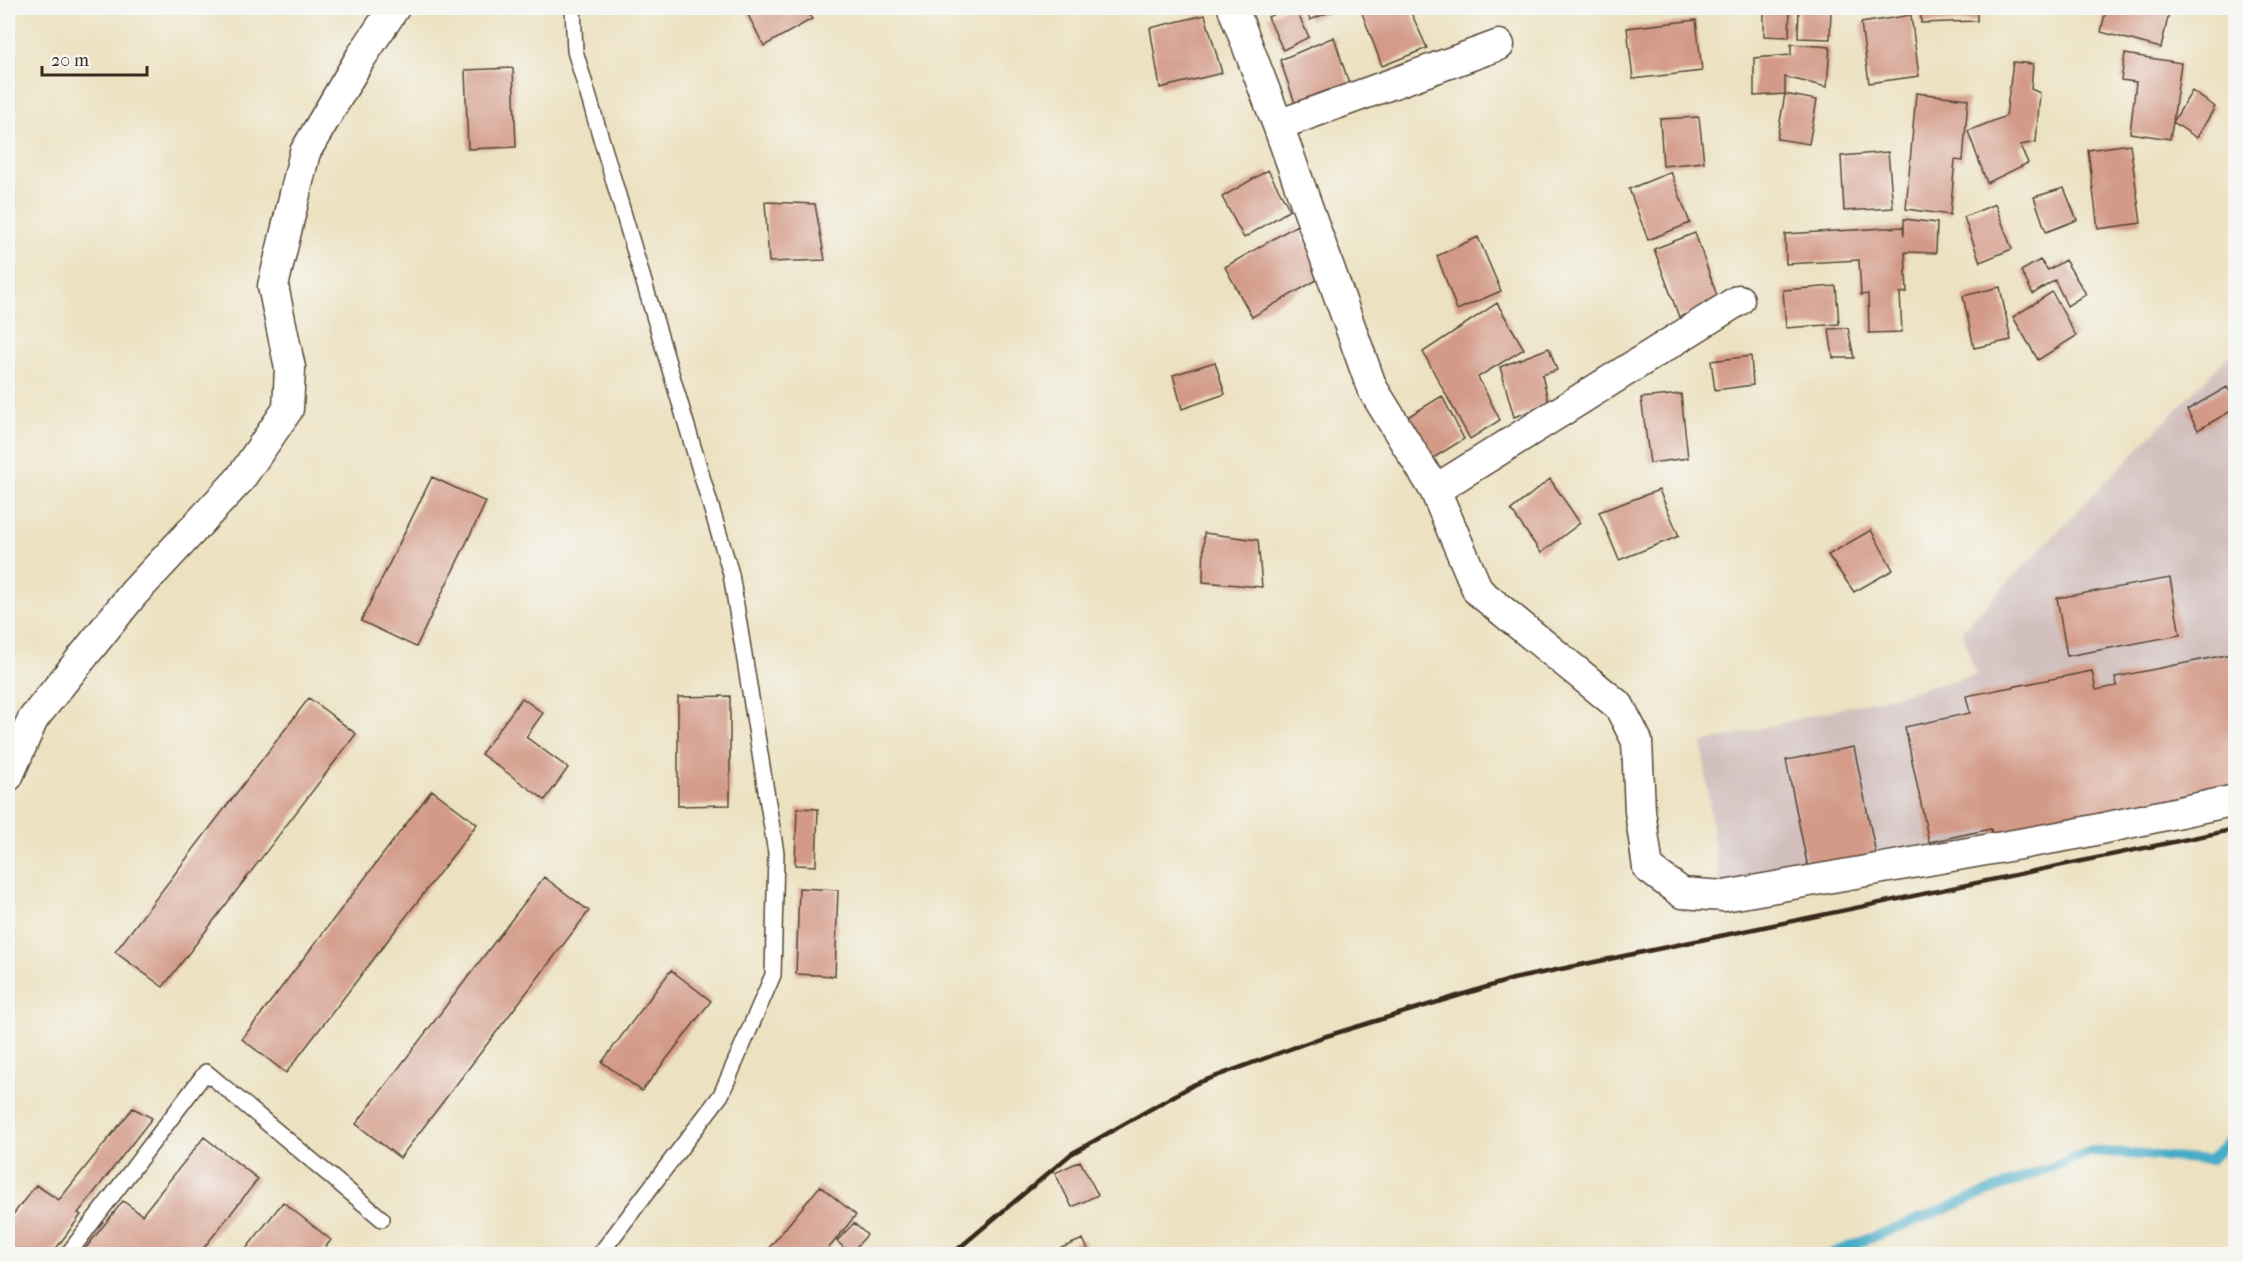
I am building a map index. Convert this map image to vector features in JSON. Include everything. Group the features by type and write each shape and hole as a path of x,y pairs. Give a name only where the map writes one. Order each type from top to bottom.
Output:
{"street":[{"path":"8,776 33,719 133,594 240,479 288,410 290,368 273,286 305,152 361,57 394,8"},
{"path":"1233,8 1278,125 1372,388 1435,490 1478,591 1619,706 1637,741 1640,811 1648,868 1682,893 1724,896 2076,834 2235,800"},
{"path":"1278,125 1499,45"},
{"path":"1435,490 1739,300"}],"lane":[{"path":"573,8 575,51 731,574 776,853 773,975 721,1095 600,1254"},
{"path":"68,1254 206,1072 382,1219"}],"shaded area":[{"path":"2235,349 2235,797 1721,899 1702,743 1976,675 1962,630"}],"building":[{"path":"752,8 806,8 812,19 764,46 746,11"},
{"path":"1286,8 1295,8 1309,37 1283,50 1268,17"},
{"path":"1305,8 1340,8 1310,20"},
{"path":"1373,8 1409,8 1427,48 1382,66 1362,13"},
{"path":"1764,8 1790,8 1789,37 1764,36"},
{"path":"1799,8 1831,8 1830,39 1798,38"},
{"path":"1920,8 1977,8 1977,21 1921,23"},
{"path":"2106,8 2170,8 2161,48 2101,32"},
{"path":"1205,15 1222,73 1160,88 1150,28"},
{"path":"1911,15 1919,76 1869,83 1861,23"},
{"path":"1696,20 1702,71 1633,79 1627,28"},
{"path":"1334,37 1350,87 1296,106 1280,60"},
{"path":"1791,44 1830,47 1827,87 1785,77 1785,94 1754,96 1754,58 1791,55"},
{"path":"2125,54 2181,63 2170,139 2130,133 2136,82 2121,80"},
{"path":"2013,62 2033,64 2031,89 2040,93 2036,142 2020,145 2028,163 1987,183 1968,131 2006,116"},
{"path":"513,68 516,147 468,149 465,70"},
{"path":"2192,91 2215,107 2197,138 2173,122"},
{"path":"1916,93 1968,99 1963,161 1955,160 1950,215 1906,209"},
{"path":"1785,94 1817,100 1809,144 1777,139"},
{"path":"1699,117 1704,162 1663,166 1660,119"},
{"path":"2130,144 2141,223 2098,229 2088,150"},
{"path":"1888,152 1893,208 1844,211 1841,156"},
{"path":"1268,170 1290,210 1244,238 1222,197"},
{"path":"1671,172 1690,223 1648,240 1629,189"},
{"path":"2064,188 2077,220 2046,232 2034,197"},
{"path":"765,202 815,204 825,260 769,262"},
{"path":"1995,204 2012,249 1980,262 1964,217"},
{"path":"1904,219 1937,223 1936,253 1905,252 1907,292 1900,293 1902,332 1869,333 1868,294 1861,295 1859,260 1786,264 1785,234 1903,227 1904,236"},
{"path":"1297,225 1322,277 1252,317 1225,267"},
{"path":"1695,233 1719,301 1679,317 1654,249"},
{"path":"1478,237 1501,291 1457,310 1437,256"},
{"path":"2040,260 2048,270 2065,260 2086,294 2067,306 2055,280 2033,294 2021,271"},
{"path":"1836,286 1839,324 1786,328 1783,290"},
{"path":"2000,287 2011,340 1974,348 1963,296"},
{"path":"2052,292 2076,336 2038,360 2013,317"},
{"path":"1497,303 1524,349 1478,377 1500,420 1470,439 1423,352"},
{"path":"1848,328 1854,358 1833,358 1829,329"},
{"path":"1549,348 1557,370 1542,375 1549,404 1514,417 1500,367"},
{"path":"1751,356 1753,385 1715,390 1711,361"},
{"path":"1215,362 1225,394 1182,409 1173,375"},
{"path":"2227,387 2236,403 2236,408 2198,430 2187,410"},
{"path":"1681,394 1688,458 1650,463 1641,398"},
{"path":"1442,396 1464,439 1427,462 1404,419"},
{"path":"432,477 486,502 416,647 361,621"},
{"path":"1550,479 1580,523 1541,553 1511,510"},
{"path":"1659,490 1679,536 1619,560 1599,512"},
{"path":"1871,530 1893,570 1854,592 1828,555"},
{"path":"1204,533 1258,540 1262,587 1203,582"},
{"path":"2170,578 2180,635 2067,656 2057,598"},
{"path":"2236,653 2236,788 1994,844 1991,829 1929,842 1905,727 1970,713 1966,696 2092,671 2096,690 2117,686 2115,677"},
{"path":"730,696 730,805 678,806 678,697"},
{"path":"309,698 356,734 163,987 115,952"},
{"path":"522,698 543,713 526,737 568,768 545,800 481,754"},
{"path":"1854,747 1876,854 1808,868 1786,760"},
{"path":"432,790 477,824 286,1073 242,1039"},
{"path":"797,808 818,809 816,866 795,865"},
{"path":"544,877 589,911 400,1158 356,1124"},
{"path":"799,888 838,890 835,976 796,974"},
{"path":"671,970 711,1001 642,1091 602,1062"},
{"path":"133,1108 152,1118 78,1213 81,1215 52,1254 8,1254 8,1221 36,1185 59,1200"},
{"path":"204,1137 258,1179 199,1254 81,1254 123,1201 142,1215"},
{"path":"1080,1161 1098,1195 1072,1207 1055,1173"},
{"path":"820,1186 856,1215 824,1254 764,1254"},
{"path":"283,1202 331,1240 320,1254 242,1254"},
{"path":"854,1223 867,1235 850,1254 837,1241"},
{"path":"1083,1239 1090,1254 1047,1254"}],"waterway":[{"path":"1830,1254 2092,1151 2210,1160 2236,1133"}],"railway":[{"path":"952,1254 1071,1154 1195,1084 1320,1038 1513,979 2236,829"}]}
